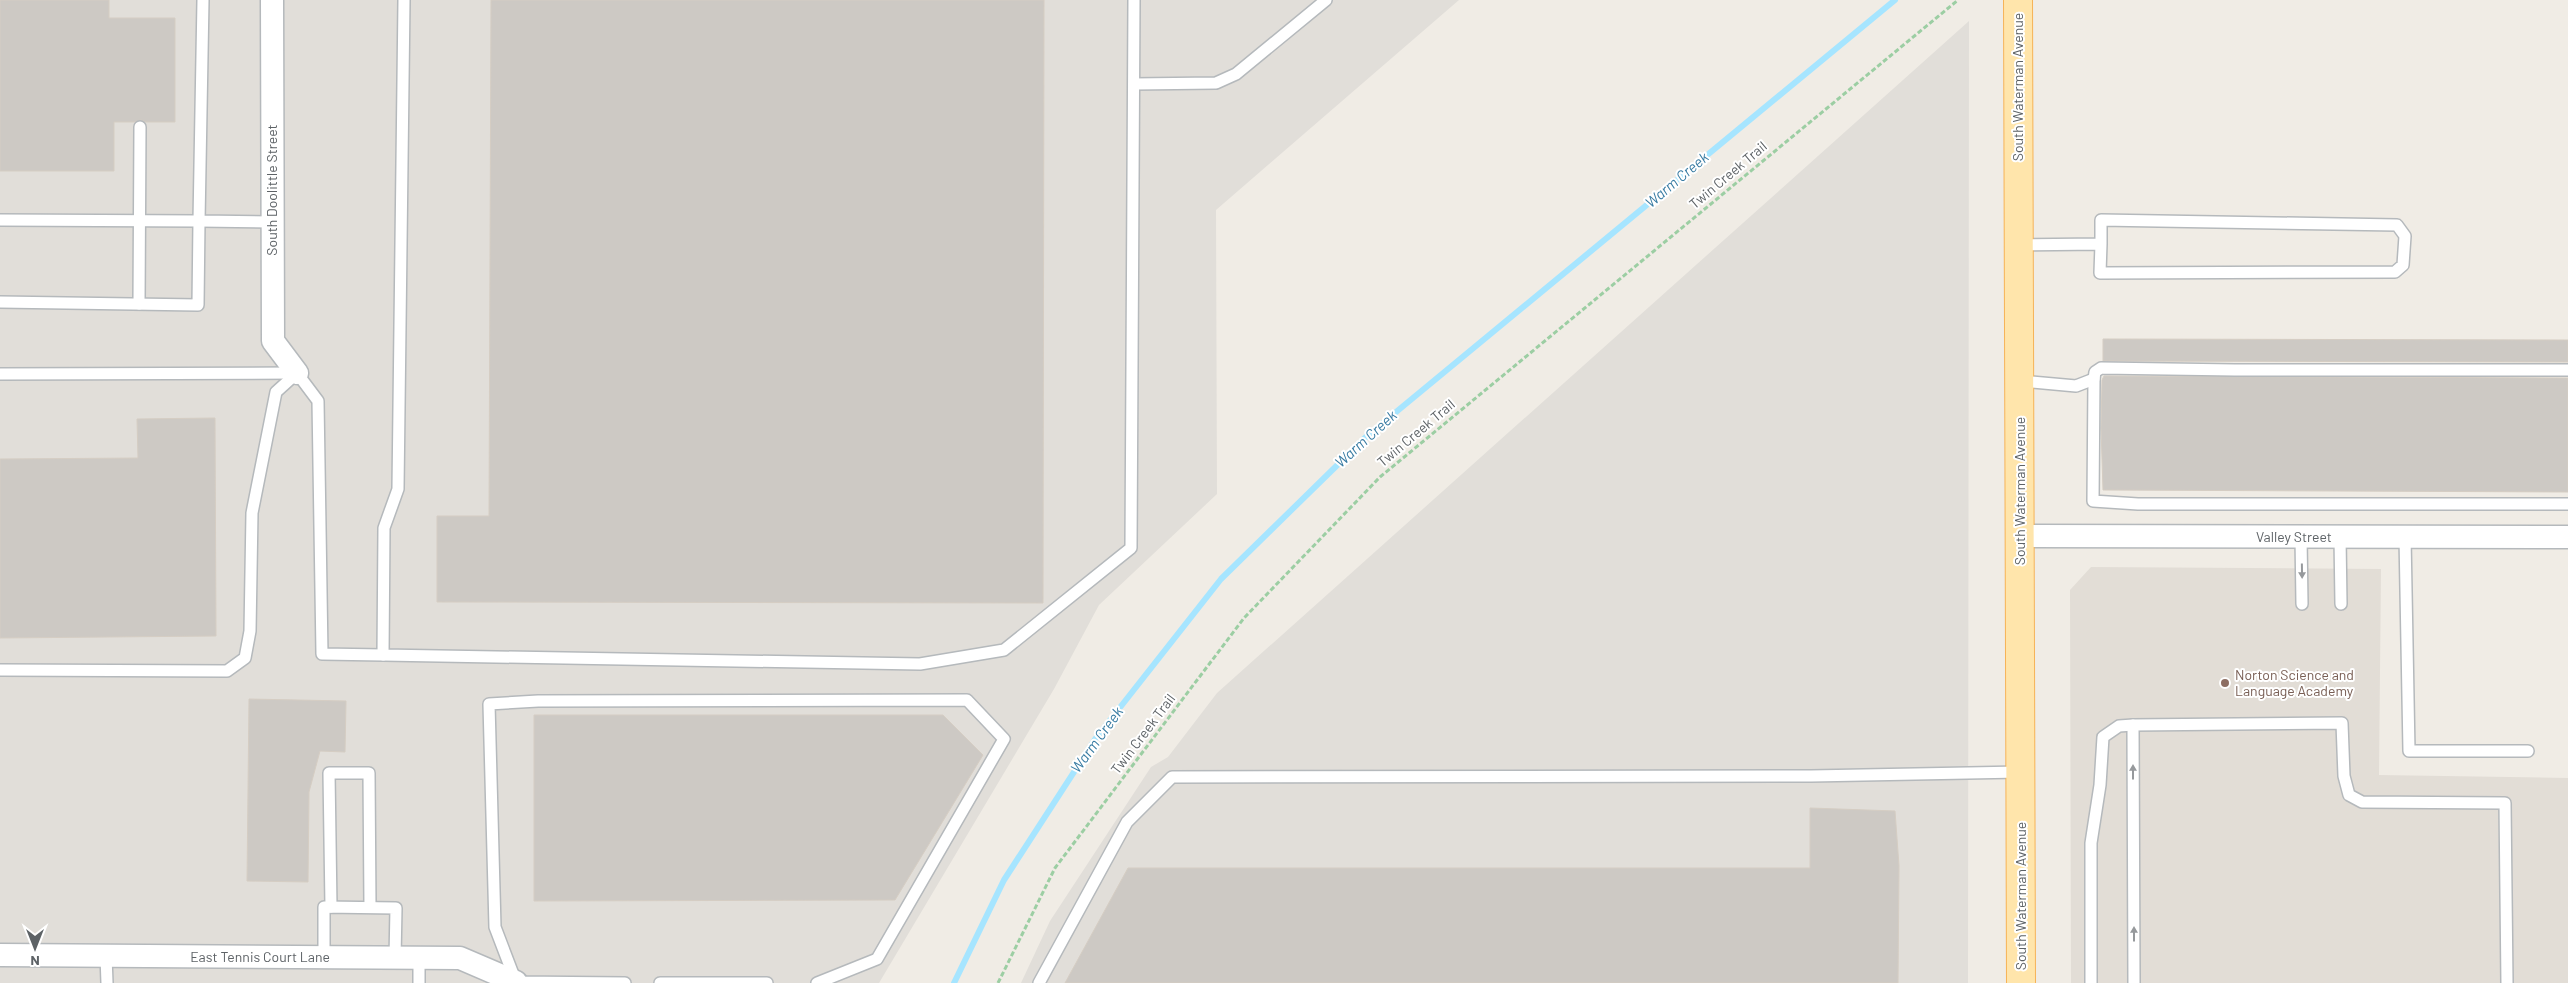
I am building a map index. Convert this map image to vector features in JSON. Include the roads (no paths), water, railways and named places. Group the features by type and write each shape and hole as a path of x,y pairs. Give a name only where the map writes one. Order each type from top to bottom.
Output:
{"main road":[{"name":"South Waterman Avenue","path":"2018,0 2021,983"}],"street":[{"name":"South Doolittle Street","path":"272,0 273,341 297,373"},
{"name":"Valley Street","path":"2021,536 2568,537"},
{"name":"East Tennis Court Lane","path":"0,955 460,958 516,982"}],"lane":[{"path":"0,302 198,304 203,0"},
{"path":"383,655 384,528 398,489 404,0"},
{"path":"297,373 318,401 322,654 920,664 1004,650 1131,548 1134,0"},
{"path":"1134,84 1216,83 1236,74 1326,0"},
{"path":"139,304 140,128"},
{"path":"0,220 272,222"},
{"path":"2101,220 2397,225 2405,236 2403,265 2396,272 2100,273 2101,244 2101,220"},
{"path":"2019,245 2101,244"},
{"path":"2568,370 2235,370 2105,367 2095,372 2094,380 2093,501 2138,504 2568,504"},
{"path":"0,374 297,373"},
{"path":"0,670 227,671 245,658 250,632 252,513 276,392 297,373"},
{"path":"2020,381 2076,386 2094,380"},
{"path":"2301,537 2302,604"},
{"path":"2340,537 2341,604"},
{"path":"2404,537 2409,751 2528,751"},
{"path":"625,983 516,982 495,927 489,704 538,701 967,700 1004,739 877,959 817,983"},
{"path":"2091,983 2091,843 2100,785 2102,737 2119,726 2133,725 2342,723 2344,776 2349,795 2362,802 2505,803 2507,983"},
{"path":"2133,725 2134,983"},
{"path":"1039,983 1127,822 1172,777 1811,776 2021,772"},
{"path":"331,907 329,774 369,773 370,907"},
{"path":"324,957 324,907 370,907 396,908 395,958"},
{"path":"106,956 107,983"},
{"path":"419,958 419,983"},
{"path":"660,983 767,983"}],"waterway":[{"name":"Warm Creek","path":"954,983 1004,880 1096,738 1221,579 1367,436 1895,0"}],"place":[{"name":"Norton Science and Language Academy","path":"2225,683"}]}
